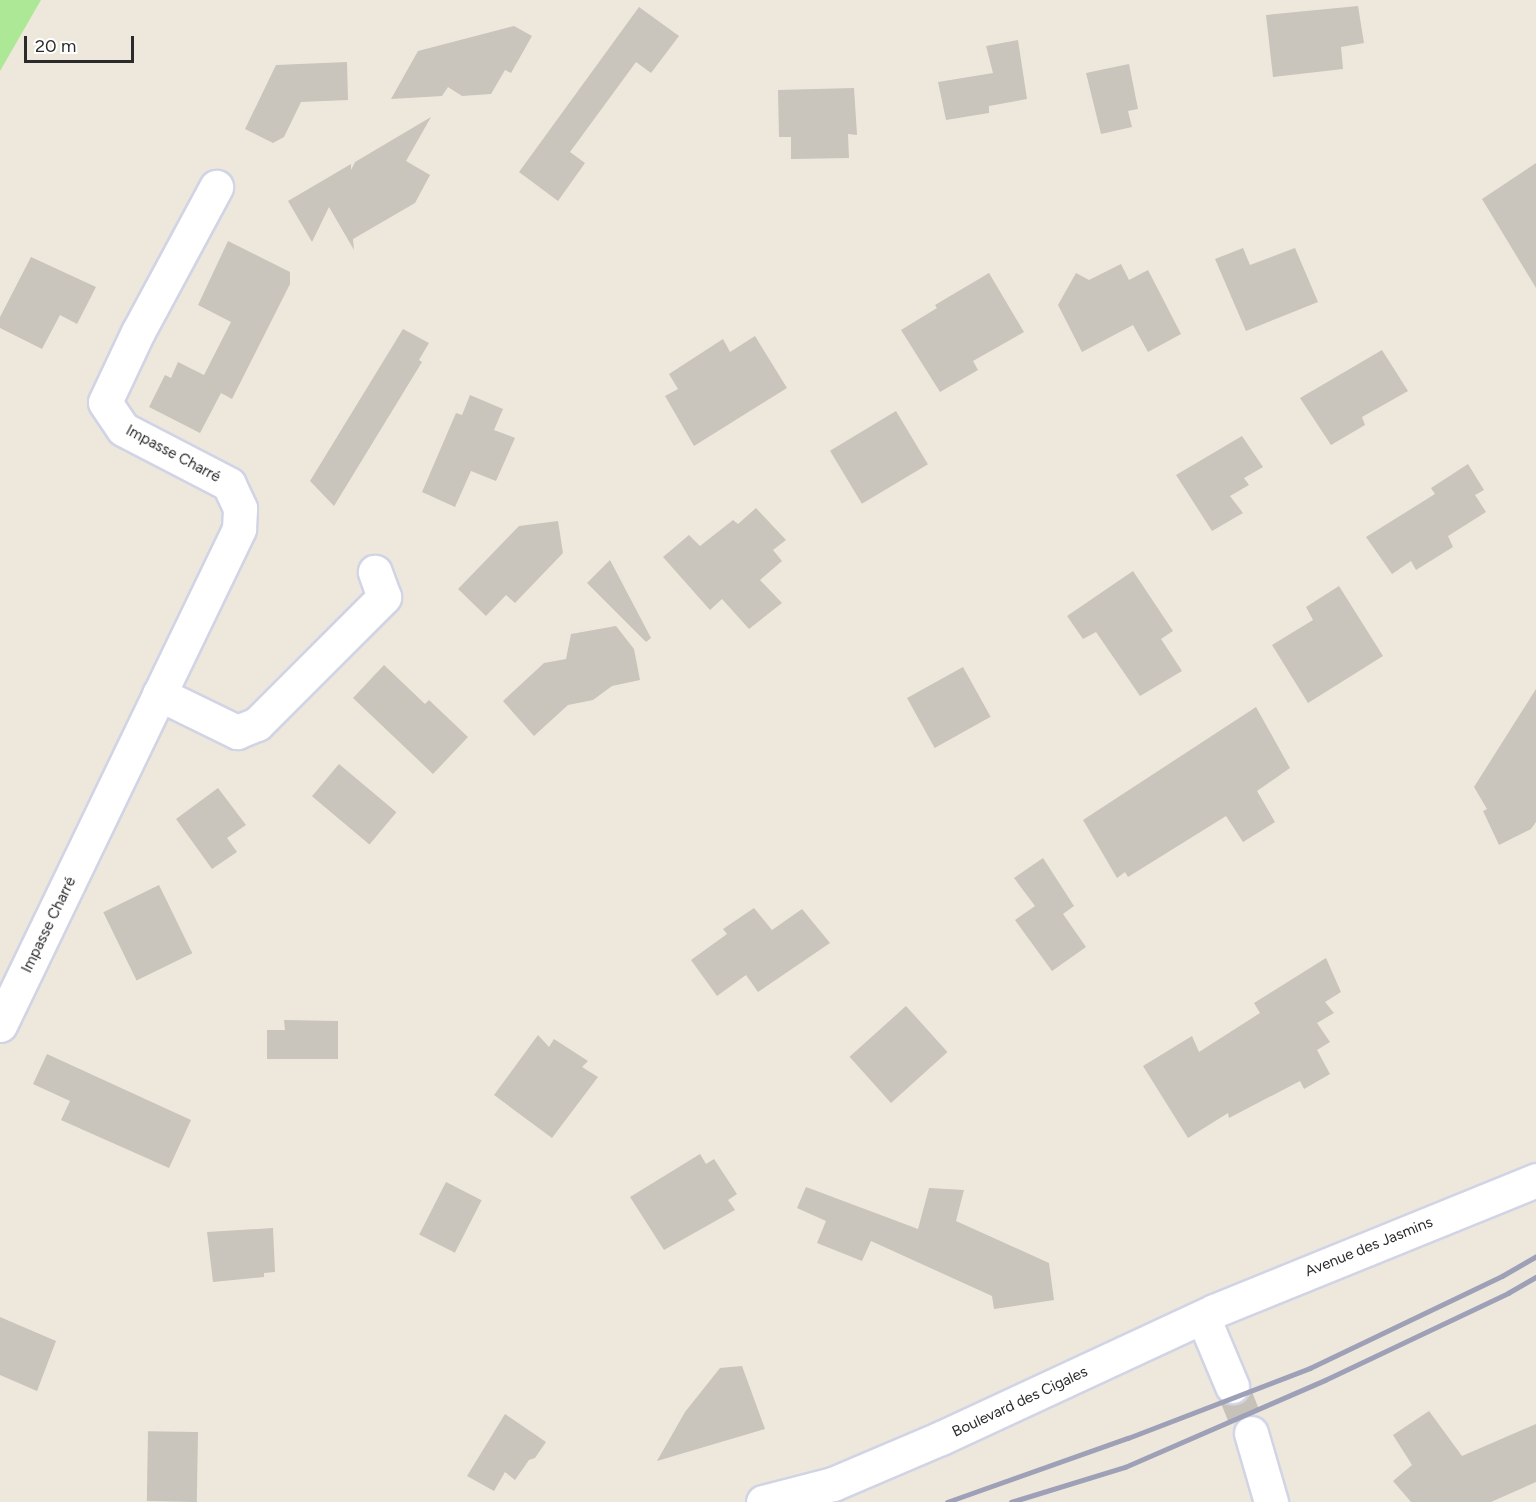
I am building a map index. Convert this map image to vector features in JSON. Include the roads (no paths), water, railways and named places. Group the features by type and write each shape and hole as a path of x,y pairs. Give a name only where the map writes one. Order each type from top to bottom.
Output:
{"street":[{"name":"Impasse Charré","path":"0,1025 239,529 240,508 229,484 123,429 105,402 138,332 216,187"},
{"path":"159,694 237,732 257,724 384,597 375,572"},
{"name":"Avenue des Jasmins","path":"1203,1317 1368,1247 1536,1180"},
{"path":"1203,1317 1232,1386"},
{"name":"Boulevard des Cigales","path":"763,1502 833,1484 941,1438 1203,1317"},
{"path":"1251,1433 1271,1502"}],"tunnel":[{"path":"1232,1386 1251,1433"}],"railway":[{"path":"947,1502 1128,1438 1310,1368 1502,1276 1536,1256"},
{"path":"1011,1502 1125,1467 1325,1380 1508,1293 1536,1277"}]}
